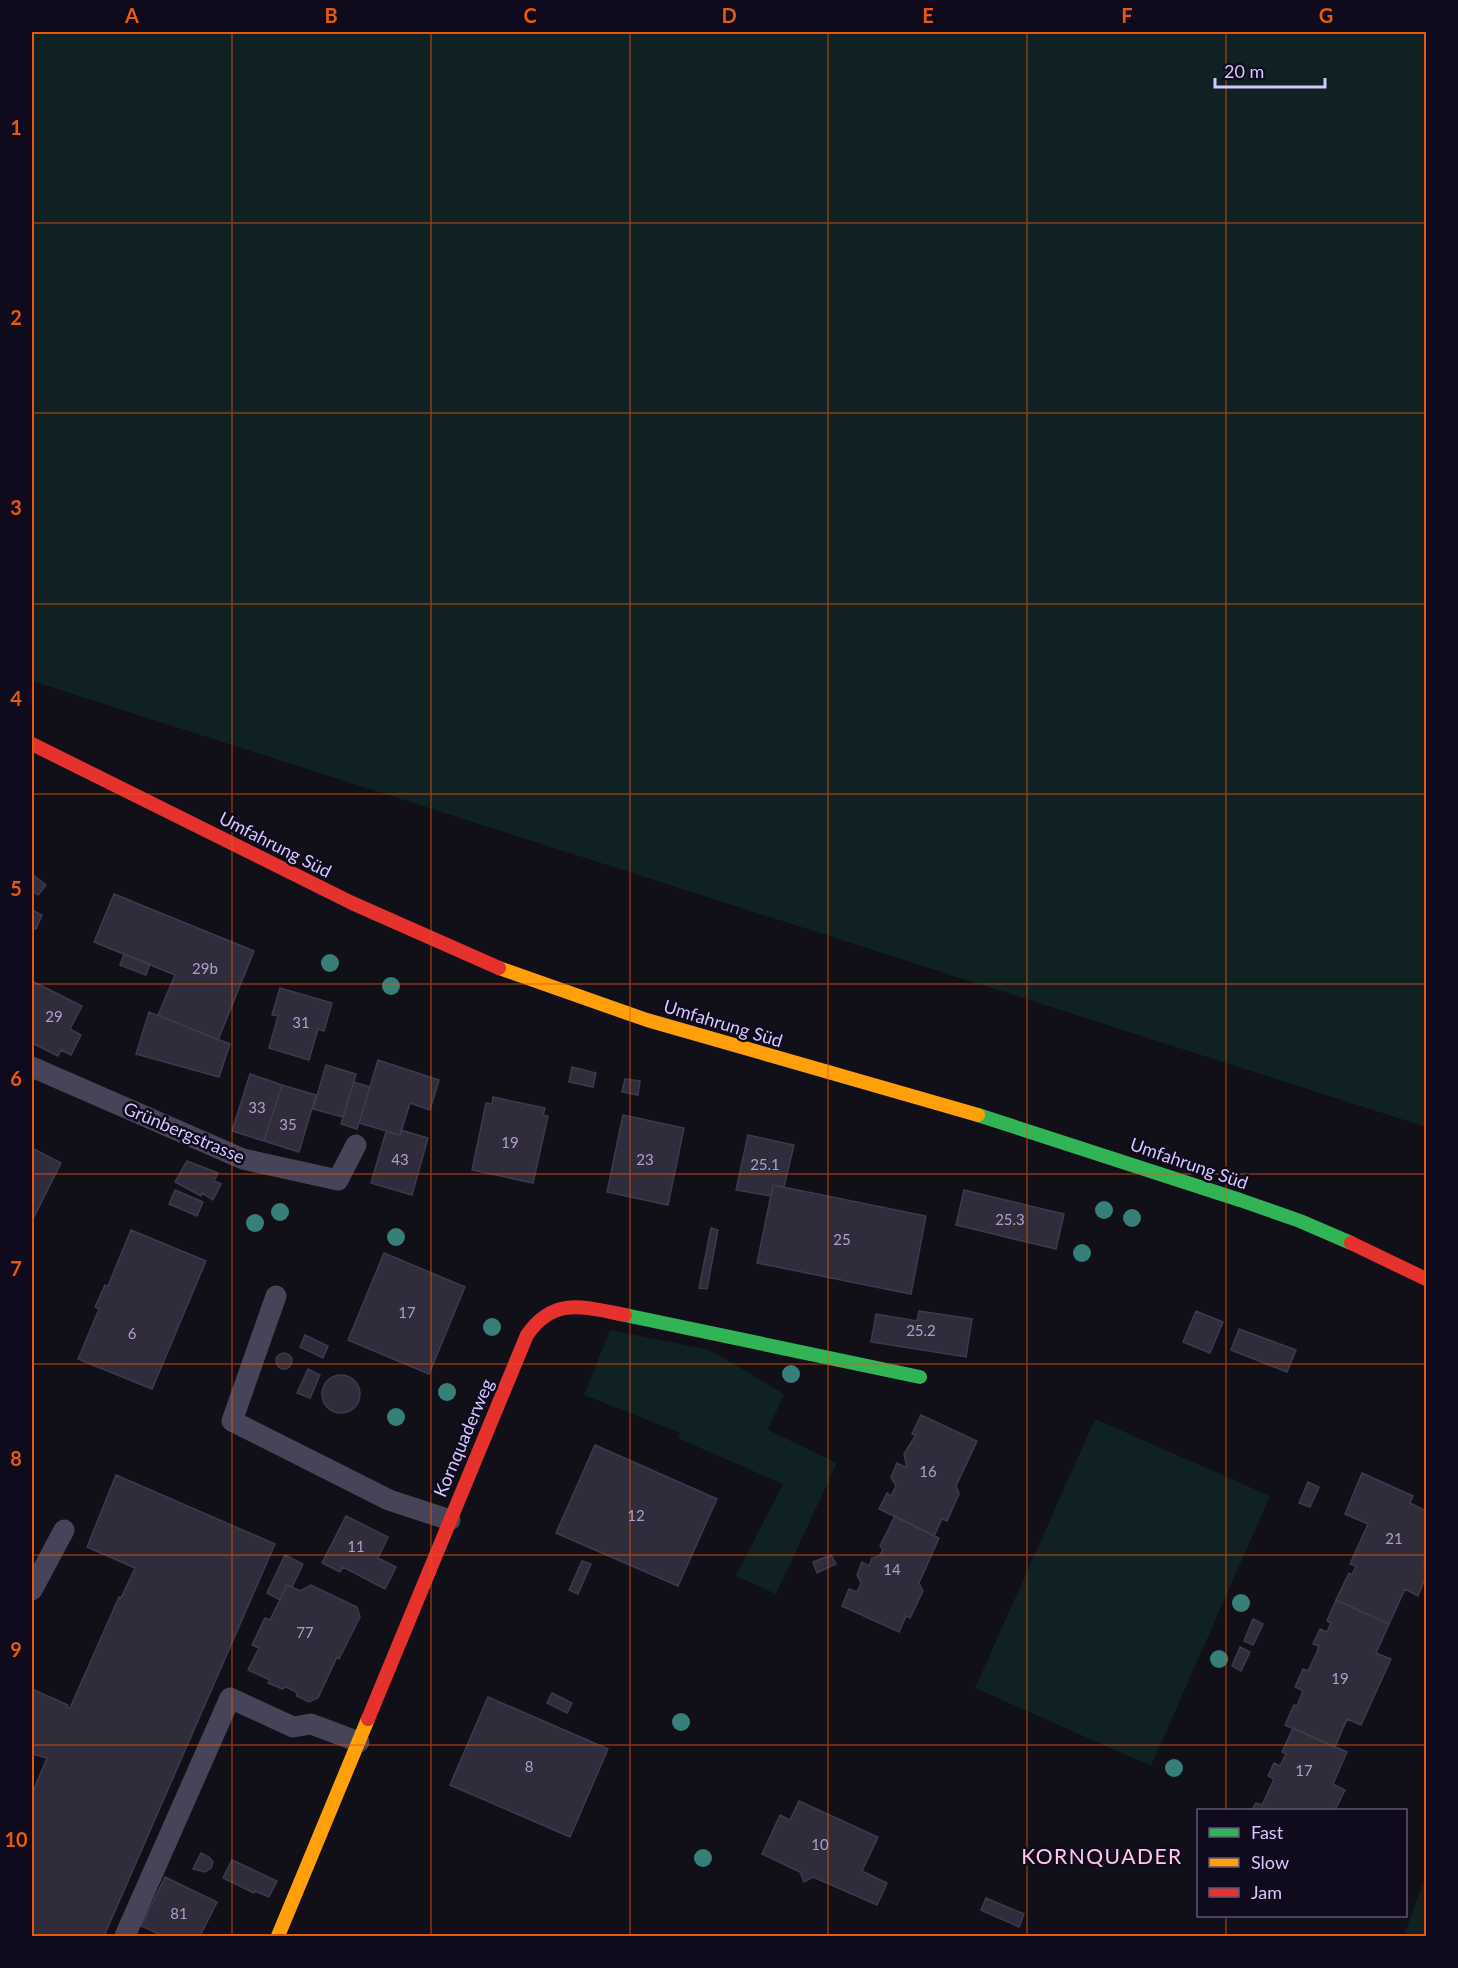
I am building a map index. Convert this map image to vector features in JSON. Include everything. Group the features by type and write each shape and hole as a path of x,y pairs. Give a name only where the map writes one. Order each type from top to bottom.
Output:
{"main road":[{"name":"Umfahrung Süd","path":"32,744 126,789 335,896 473,957 548,987 758,1054 1119,1159 1287,1216 1426,1279"},
{"name":"Kornquaderweg","path":"278,1936 527,1335 539,1318 557,1308 595,1310 920,1377"}],"lane":[{"name":"Grünbergstrasse","path":"32,1067 243,1159 338,1180 356,1144"},
{"path":"276,1296 232,1421 389,1500 450,1520"},
{"path":"32,1590 64,1530"},
{"path":"125,1936 230,1698 293,1727 311,1724 359,1742"}],"shaded area":[{"path":"32,32 1426,32 1426,1127 32,681"},
{"path":"610,1330 710,1350 784,1394 768,1430 837,1463 776,1594 736,1576 783,1484 677,1438 680,1433 584,1395"},
{"path":"1095,1419 1270,1496 1151,1766 975,1688"},
{"path":"1426,1875 1426,1936 1410,1936 1405,1932"}],"building":[{"path":"32,874 46,885 38,895 32,891"},
{"path":"114,894 254,951 218,1040 158,1015 175,975 94,942"},
{"path":"32,910 42,915 36,929 32,927"},
{"path":"124,954 150,964 146,975 120,965"},
{"path":"32,981 82,1006 70,1029 81,1035 71,1055 61,1050 58,1056 32,1043"},
{"path":"280,988 332,1003 324,1031 318,1029 309,1060 269,1048 278,1016 272,1015"},
{"path":"149,1012 230,1044 219,1077 136,1054"},
{"path":"378,1060 439,1080 430,1110 410,1103 400,1135 359,1123"},
{"path":"326,1065 356,1074 343,1117 313,1109"},
{"path":"572,1067 596,1073 593,1087 569,1082"},
{"path":"250,1074 282,1085 264,1141 232,1131"},
{"path":"625,1079 640,1081 638,1095 622,1092"},
{"path":"354,1082 370,1087 357,1129 341,1124"},
{"path":"282,1085 316,1095 299,1152 264,1141"},
{"path":"493,1097 545,1108 543,1115 548,1116 533,1183 472,1170 486,1103 492,1104"},
{"path":"623,1115 684,1128 668,1205 607,1192"},
{"path":"401,1130 428,1138 412,1195 371,1183 386,1132 400,1135"},
{"path":"748,1135 794,1145 784,1187 773,1185 771,1196 736,1190"},
{"path":"32,1148 61,1163 32,1221"},
{"path":"187,1161 218,1173 214,1181 221,1184 213,1200 175,1182"},
{"path":"773,1185 926,1216 911,1294 757,1263"},
{"path":"175,1190 203,1202 197,1216 169,1204"},
{"path":"964,1190 1064,1214 1056,1249 956,1225"},
{"path":"711,1228 718,1230 707,1289 699,1288"},
{"path":"131,1230 206,1261 152,1389 78,1359 99,1309 95,1307 105,1285 108,1286"},
{"path":"384,1253 465,1287 429,1374 348,1340"},
{"path":"919,1311 972,1319 966,1357 871,1342 876,1314 917,1321"},
{"path":"1196,1311 1223,1322 1210,1353 1183,1342"},
{"path":"1239,1329 1296,1350 1287,1372 1231,1350"},
{"path":"305,1335 328,1346 323,1358 300,1347"},
{"path":"281,1353 287,1353 292,1361 290,1367 281,1369 276,1364 276,1358"},
{"path":"308,1369 320,1375 310,1398 297,1393"},
{"path":"341,1375 354,1381 360,1394 354,1407 341,1413 328,1407 322,1394 328,1381"},
{"path":"921,1415 977,1441 956,1486 959,1494 947,1521 942,1519 934,1536 879,1509 887,1493 891,1496 896,1486 891,1477 897,1463 907,1468 904,1454 916,1435 912,1434"},
{"path":"595,1445 717,1499 678,1586 556,1533"},
{"path":"1362,1473 1413,1496 1410,1503 1426,1511 1426,1558 1422,1567 1426,1569 1426,1576 1418,1596 1405,1589 1389,1624 1336,1600 1349,1573 1352,1575 1356,1566 1350,1564 1368,1524 1345,1514"},
{"path":"116,1475 275,1544 104,1936 32,1936 32,1794 47,1758 32,1754 32,1689 70,1708 119,1597 121,1598 135,1568 87,1547"},
{"path":"1308,1482 1319,1487 1310,1507 1299,1503"},
{"path":"346,1516 388,1537 378,1558 396,1567 385,1589 343,1567 340,1572 322,1563"},
{"path":"895,1516 939,1538 919,1583 923,1591 910,1618 906,1616 899,1632 842,1606 849,1589 857,1592 861,1583 857,1575 862,1562 869,1566 872,1558 879,1556 883,1550 880,1546"},
{"path":"285,1555 303,1564 292,1587 287,1585 280,1600 267,1593"},
{"path":"831,1555 836,1564 817,1573 813,1562"},
{"path":"582,1561 591,1564 578,1594 569,1590"},
{"path":"287,1585 300,1591 311,1585 357,1607 360,1617 339,1659 337,1657 318,1698 309,1702 297,1696 296,1692 268,1683 270,1680 248,1670 259,1648 252,1645 265,1618 270,1620"},
{"path":"1336,1600 1389,1624 1376,1653 1391,1659 1361,1725 1347,1719 1335,1747 1285,1725 1303,1691 1295,1687 1303,1669 1308,1671 1317,1652 1319,1646 1313,1644 1320,1629 1327,1632 1331,1623 1327,1621"},
{"path":"1253,1619 1263,1624 1253,1645 1244,1641"},
{"path":"1240,1647 1250,1652 1241,1671 1232,1666"},
{"path":"552,1693 572,1703 567,1713 547,1703"},
{"path":"488,1697 608,1749 570,1837 450,1785"},
{"path":"1293,1728 1347,1752 1333,1784 1345,1790 1336,1809 1253,1809 1256,1803 1262,1805 1274,1779 1268,1776 1274,1763 1280,1766 1286,1754 1282,1752"},
{"path":"799,1801 878,1837 862,1871 887,1883 877,1905 813,1877 804,1882 800,1872 762,1854 780,1815 790,1820"},
{"path":"201,1853 213,1862 211,1868 205,1872 193,1869"},
{"path":"232,1860 277,1881 269,1897 255,1891 254,1893 223,1878"},
{"path":"165,1877 217,1902 200,1936 163,1936 141,1926"},
{"path":"986,1898 1024,1914 1019,1927 981,1910"}],"traffic: fast":[{"path":"978,1115 1240,1200 1300,1221 1351,1243"},
{"path":"625,1315 920,1377"}],"traffic: slow":[{"path":"499,968 647,1020 978,1115"},
{"path":"278,1936 368,1719"}],"traffic: jam":[{"path":"32,744 352,903 499,968"},
{"path":"1351,1243 1426,1279"},
{"path":"368,1719 527,1335 548,1314 559,1309 571,1307 596,1309 625,1315"}],"district":[{"name":"KORNQUADER","path":"1102,1857"}]}
